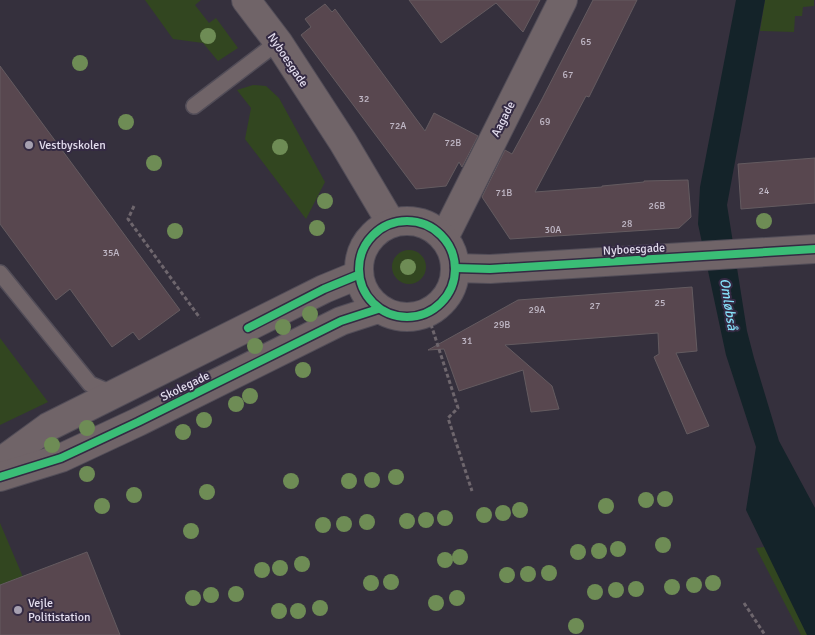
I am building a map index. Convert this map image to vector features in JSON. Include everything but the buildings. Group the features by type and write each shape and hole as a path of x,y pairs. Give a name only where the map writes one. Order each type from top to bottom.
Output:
{"street":[{"name":"Nyboesgade","path":"246,0 278,42 343,142 391,223"},
{"name":"Aagade","path":"444,238 563,0"},
{"path":"419,222 433,228 444,238 452,250 455,268 452,287 440,304 423,314 407,318 393,316 378,309 364,293 358,275 359,259 367,241 378,229 391,223 419,222"},
{"name":"Nyboesgade","path":"455,268 490,269 815,250"},
{"name":"Skolegade","path":"0,462 48,427 324,289 358,275"},
{"name":"Skolegade","path":"0,477 61,458 138,422 341,321 378,309"}],"lane":[{"path":"194,106 278,42"},
{"path":"0,273 90,384 114,394"}],"path":[{"path":"134,206 128,219 218,343"},
{"path":"427,312 458,408 448,418 472,491"},
{"path":"744,603 765,635"}],"green space":[{"path":"145,0 201,0 195,5 209,23 216,18 238,48 218,61 203,43 173,39"},
{"path":"765,0 814,0 814,6 803,7 802,16 795,16 794,32 760,31"},
{"path":"253,85 266,86 279,98 325,182 306,219 245,139 251,108 237,90"},
{"path":"409,250 416,251 421,255 425,260 425,274 421,279 416,283 409,284 402,283 397,279 393,274 392,267 393,260 397,255 402,251"},
{"path":"0,338 48,402 0,425"},
{"path":"0,523 23,577 0,585"},
{"path":"815,540 815,635 801,635 756,548"}],"water":[{"name":"Omløbså","path":"736,0 765,0 727,205 747,331 754,358 779,441 815,508 815,635 807,635 746,510 756,447 726,355 698,224 700,187"}],"cycle path":[{"path":"407,221 425,225 441,235 451,251 455,269 451,287 441,303 425,313 407,317 389,313 373,303 363,287 359,269 363,251 373,235 389,225 407,221"},
{"path":"455,268 490,269 815,249"},
{"path":"248,328 324,289 358,275"},
{"path":"0,477 61,458 138,422 341,321 378,309"}],"place":[{"name":"Vestbyskolen","path":"29,145"},
{"name":"Vejle Politistation","path":"18,610"}]}
